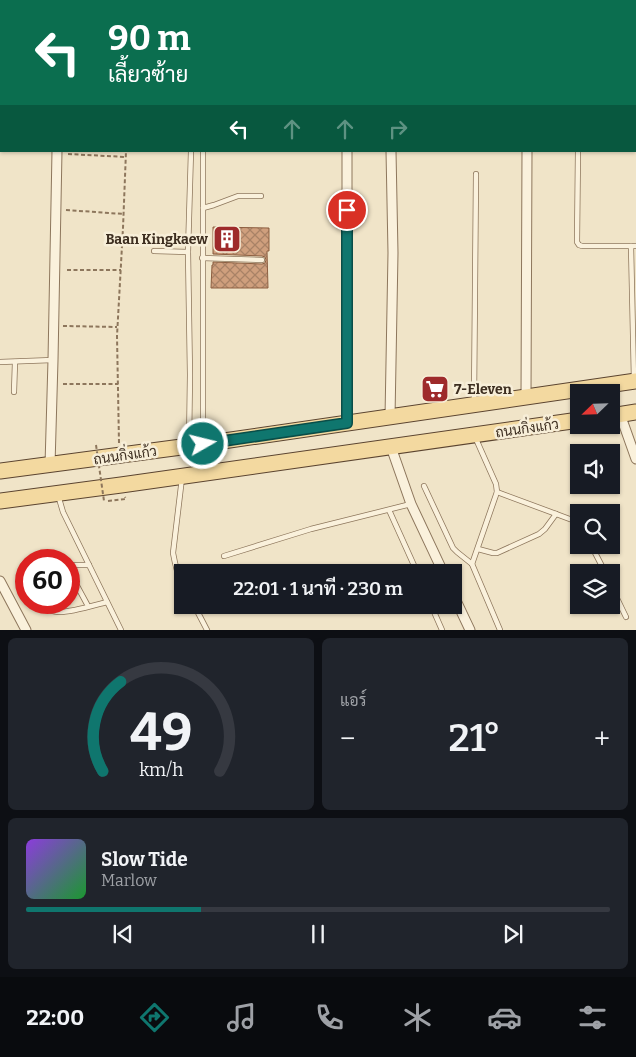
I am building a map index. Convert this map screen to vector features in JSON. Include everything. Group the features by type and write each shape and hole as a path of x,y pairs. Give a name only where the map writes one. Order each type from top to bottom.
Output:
{"main road":[{"name":"ถนนกิ่งแก้ว","path":"0,471 119,456 635,381"},
{"path":"620,414 636,412"},
{"name":"ถนนกิ่งแก้ว","path":"0,501 570,421"}],"street":[{"path":"50,465 57,152"},
{"path":"347,152 347,423"},
{"path":"390,417 393,253 391,152"},
{"path":"526,397 527,152"},
{"path":"620,424 636,459"},
{"path":"391,447 411,504 439,564"},
{"path":"0,581 26,630"},
{"path":"462,613 470,630"}],"lane":[{"path":"191,152 188,252 190,375 196,445"},
{"path":"196,445 202,258 203,152"},
{"path":"578,152 577,242 582,246 634,246 635,381"},
{"path":"474,405 476,174"},
{"path":"203,208 238,196 261,196"},
{"path":"154,251 188,252"},
{"path":"202,258 262,260"},
{"path":"0,362 53,360"},
{"path":"14,392 15,362"},
{"path":"472,564 497,492 496,484 475,435"},
{"path":"175,564 173,553 182,477"},
{"path":"424,486 453,548 472,564 500,630"},
{"path":"497,492 570,519"},
{"path":"58,494 63,512 121,630"},
{"path":"224,556 311,529 411,504"},
{"path":"389,510 413,564"},
{"path":"478,549 498,553 539,534 556,514"},
{"path":"80,565 89,565"},
{"path":"80,591 88,606"},
{"path":"80,608 107,602"},
{"path":"620,605 626,617"},
{"path":"199,614 207,630"},
{"path":"435,614 442,630"}],"path":[{"path":"119,456 117,327 126,152"},
{"path":"68,154 126,157"},
{"path":"65,210 124,214"},
{"path":"67,270 121,270"},
{"path":"63,326 117,327"},
{"path":"62,384 118,384"},
{"path":"96,444 104,501"}],"building":[{"path":"213,227 269,228 269,251 267,251 268,288 211,288 213,262 262,264 266,260 262,256 213,254"}],"place":[{"name":"Baan Kingkaew","path":"227,239"},
{"name":"7-Eleven","path":"435,389"}],"route":[{"path":"203,444 347,423 347,210"}]}
